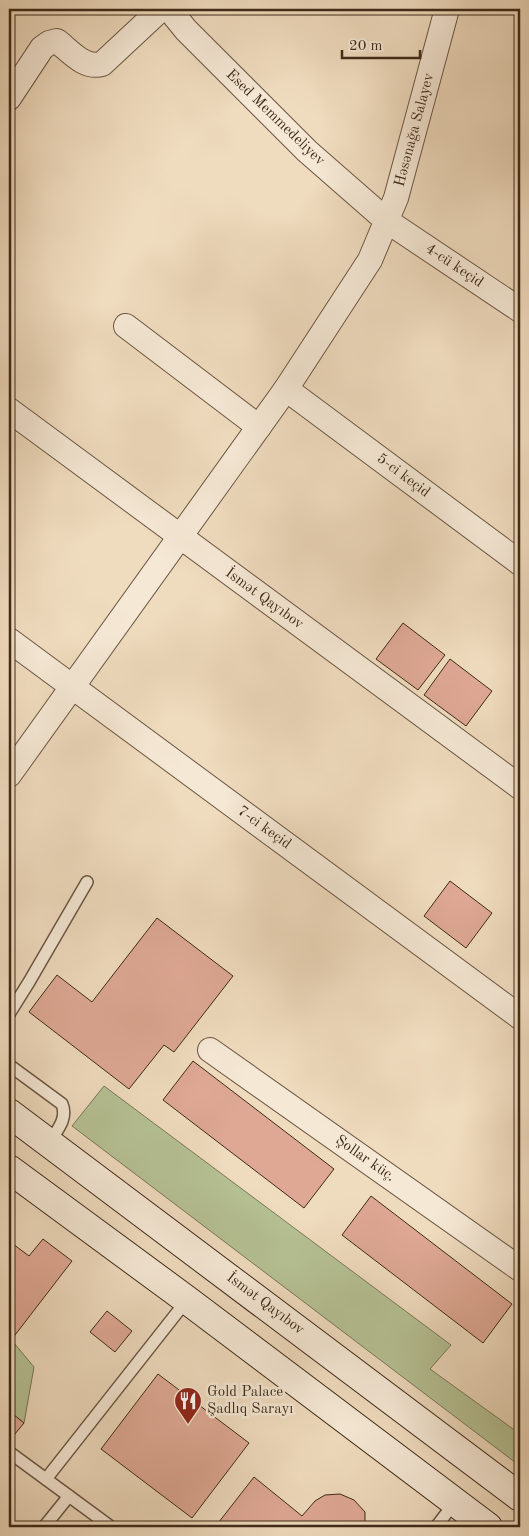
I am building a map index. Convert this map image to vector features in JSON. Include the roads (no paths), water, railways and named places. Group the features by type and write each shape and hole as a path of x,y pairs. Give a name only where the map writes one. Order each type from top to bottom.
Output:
{"street":[{"path":"9,98 42,48 49,43 57,41 87,65 96,66 102,64 161,9"},
{"name":"Esed Memmedeliyev","path":"169,9 186,30 307,151 388,221"},
{"name":"Həsənağa Salayev","path":"9,775 286,389 370,260 388,221 401,181 447,9"},
{"name":"4-cü keçid","path":"388,221 520,310"},
{"path":"126,326 259,427"},
{"name":"5-ci keçid","path":"286,389 520,563"},
{"name":"İsmət Qayıbov","path":"9,410 520,787"},
{"name":"7-ci keçid","path":"9,640 520,1017"},
{"name":"Şollar küç.","path":"210,1050 520,1269"},
{"name":"İsmət Qayıbov","path":"9,1113 520,1497"},
{"path":"9,1170 186,1300 488,1527"},
{"path":"186,1300 213,1266"}],"lane":[{"path":"9,1014 86,882"},
{"path":"9,1065 62,1104 65,1111 64,1120 49,1142"},
{"path":"46,1479 186,1300"},
{"path":"9,1452 111,1527"},
{"path":"44,1527 69,1496"},
{"path":"436,1527 455,1502"}],"place":[{"name":"Gold Palace Şadlıq Sarayı","path":"188,1425"}]}
